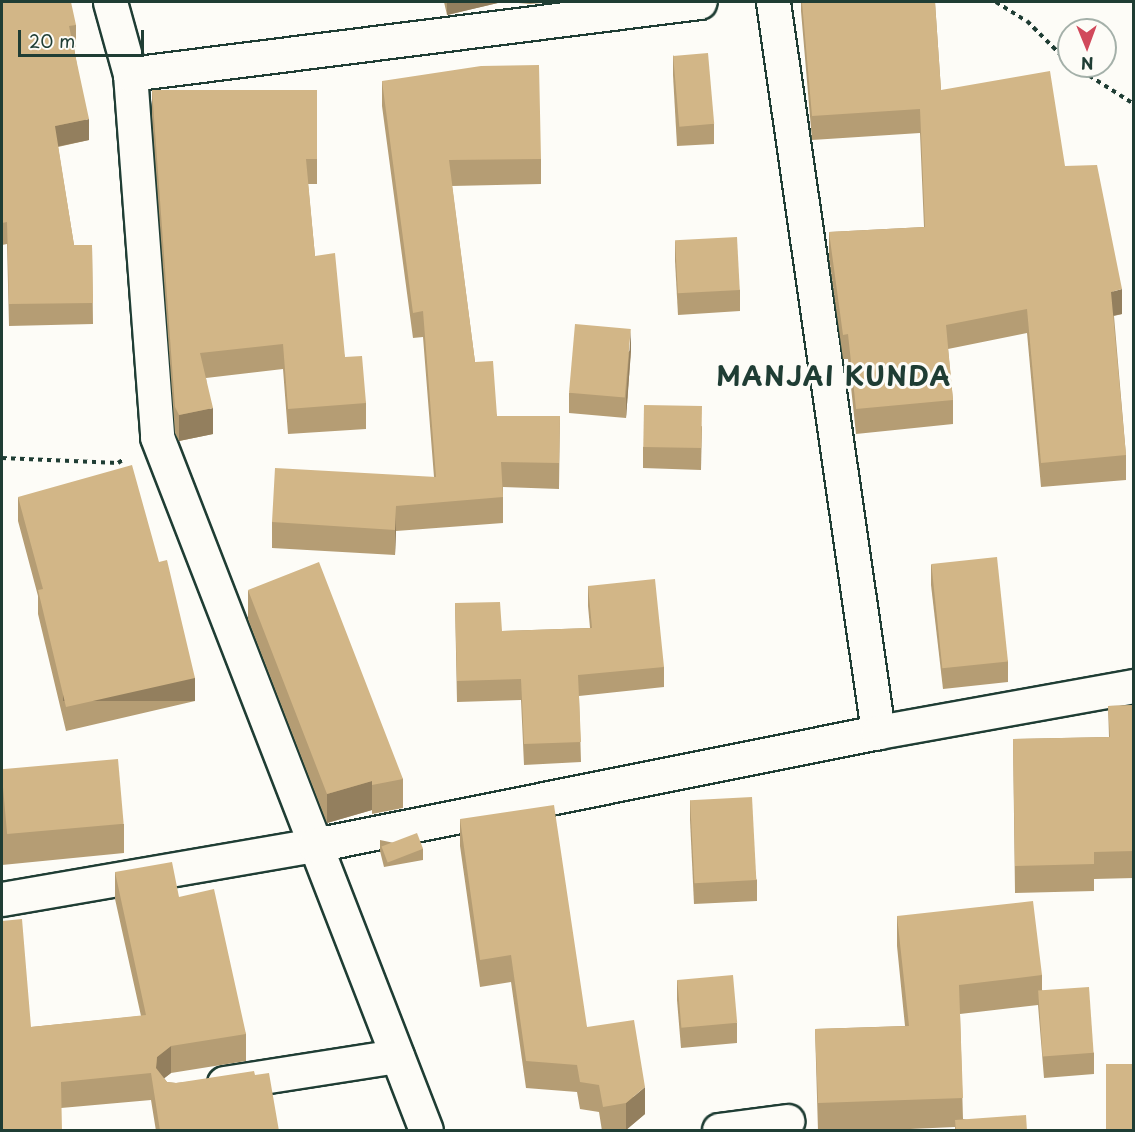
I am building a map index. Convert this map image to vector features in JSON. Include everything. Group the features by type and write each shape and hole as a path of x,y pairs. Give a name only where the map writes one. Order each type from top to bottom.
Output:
{"street":[{"path":"110,2 130,74 158,437 426,1131"},
{"path":"130,74 699,2"},
{"path":"773,2 878,732"},
{"path":"2,899 315,845 878,732 1134,686"},
{"path":"198,1087 397,1056"},
{"path":"719,1131 786,1121"}],"path":[{"path":"996,2 1027,21 1057,51"},
{"path":"1093,78 1134,104"},
{"path":"2,458 118,463 158,437"}],"building":[{"path":"2,2 71,2 76,25 69,26 89,119 55,126 74,245 92,245 93,303 9,304 7,222 2,223"},
{"path":"802,2 935,2 941,90 1050,71 1065,166 1097,165 1122,289 1111,292 1126,455 1041,463 1027,309 946,325 953,400 856,409 848,334 843,335 829,232 925,227 920,109 812,116"},
{"path":"708,53 714,124 679,127 673,56"},
{"path":"539,65 541,159 449,160 475,362 493,361 497,416 560,416 559,463 501,462 503,497 396,506 395,530 272,522 275,468 436,477 423,311 413,313 382,81 481,66"},
{"path":"152,90 317,90 317,159 306,159 315,256 335,253 345,357 362,356 366,403 288,409 283,344 200,353 213,408 179,415 175,407"},
{"path":"737,237 740,290 678,293 675,240"},
{"path":"575,324 631,329 625,398 569,393"},
{"path":"644,405 702,406 701,448 643,447"},
{"path":"132,465 159,562 167,560 195,678 66,707 38,590 43,589 18,497"},
{"path":"997,557 1008,661 942,668 931,564"},
{"path":"319,562 403,779 372,785 372,781 327,794 248,590"},
{"path":"655,579 664,667 578,675 581,742 524,744 521,679 457,681 455,603 500,602 502,631 592,628 588,586"},
{"path":"1134,705 1134,851 1094,852 1094,864 1015,866 1013,739 1110,737 1108,706"},
{"path":"118,759 124,824 7,834 2,769"},
{"path":"752,797 756,880 694,883 690,800"},
{"path":"554,805 587,1027 634,1020 645,1087 626,1103 603,1107 599,1085 580,1082 577,1065 526,1061 511,955 480,960 460,819"},
{"path":"417,833 423,849 388,862 382,847"},
{"path":"172,862 179,897 214,889 246,1034 171,1046 157,1057 156,1068 167,1082 176,1083 254,1071 255,1075 269,1073 279,1131 160,1131 151,1073 61,1082 62,1131 2,1131 2,921 22,919 31,1027 146,1015 115,872"},
{"path":"1033,901 1042,975 959,985 963,1098 818,1103 815,1029 909,1026 897,916"},
{"path":"733,975 737,1023 681,1028 677,980"},
{"path":"1089,987 1094,1053 1043,1056 1038,991"},
{"path":"1106,1064 1134,1064 1134,1130 1106,1130"},
{"path":"1026,1115 1027,1131 956,1131 955,1120"}],"district":[{"name":"MANJAI KUNDA","path":"834,376"}]}
